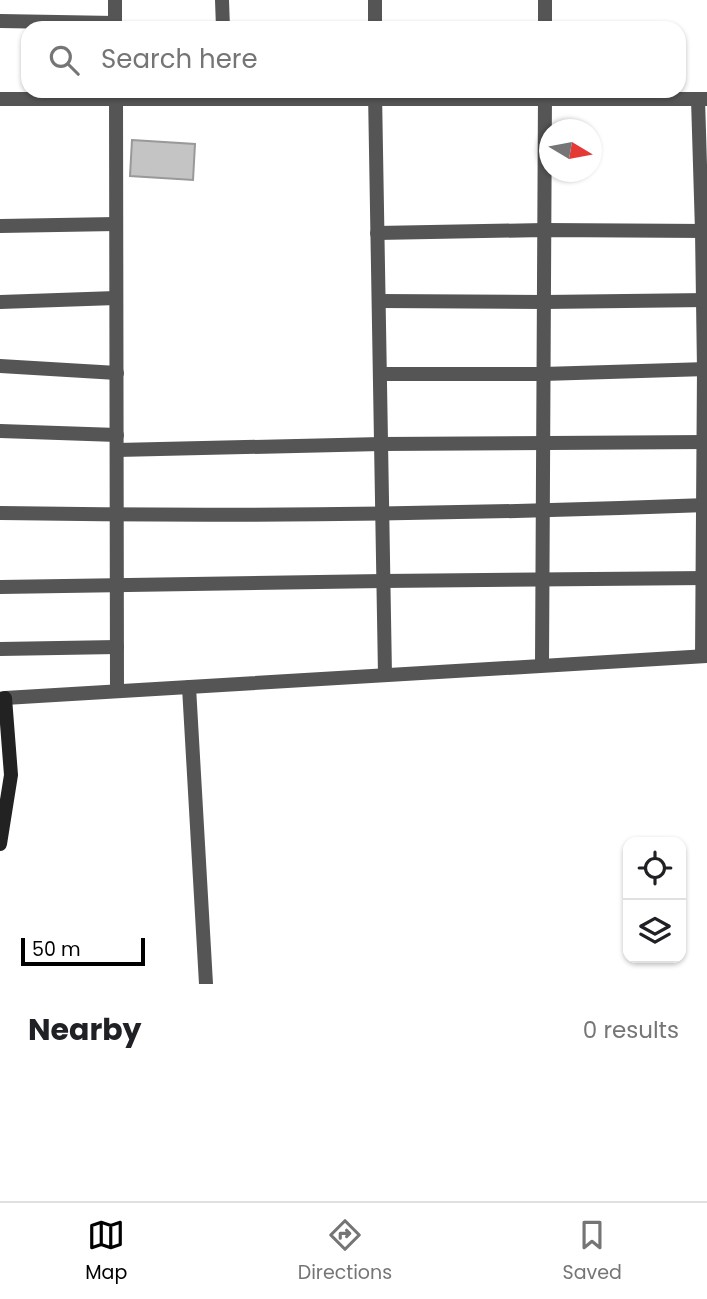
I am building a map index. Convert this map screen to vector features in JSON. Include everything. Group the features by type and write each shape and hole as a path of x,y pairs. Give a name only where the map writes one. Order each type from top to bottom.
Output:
{"street":[{"path":"115,0 115,21"},
{"path":"222,0 222,21"},
{"path":"375,0 375,21"},
{"path":"545,0 545,21"},
{"path":"0,21 21,22"},
{"path":"0,99 29,98"},
{"path":"116,98 117,691"},
{"path":"375,98 385,675"},
{"path":"542,665 545,98"},
{"path":"0,844 11,775 3,698 705,656 706,369 702,99 663,98"},
{"path":"0,226 116,224"},
{"path":"377,233 705,231"},
{"path":"0,302 116,298"},
{"path":"379,301 705,300"},
{"path":"0,366 117,373"},
{"path":"380,374 544,374 706,369"},
{"path":"0,431 117,442 705,442"},
{"path":"0,513 382,514 706,505"},
{"path":"0,587 705,578"},
{"path":"0,649 117,647"},
{"path":"189,687 206,984"}],"building":[{"path":"132,140 195,144 193,180 130,176"}]}
